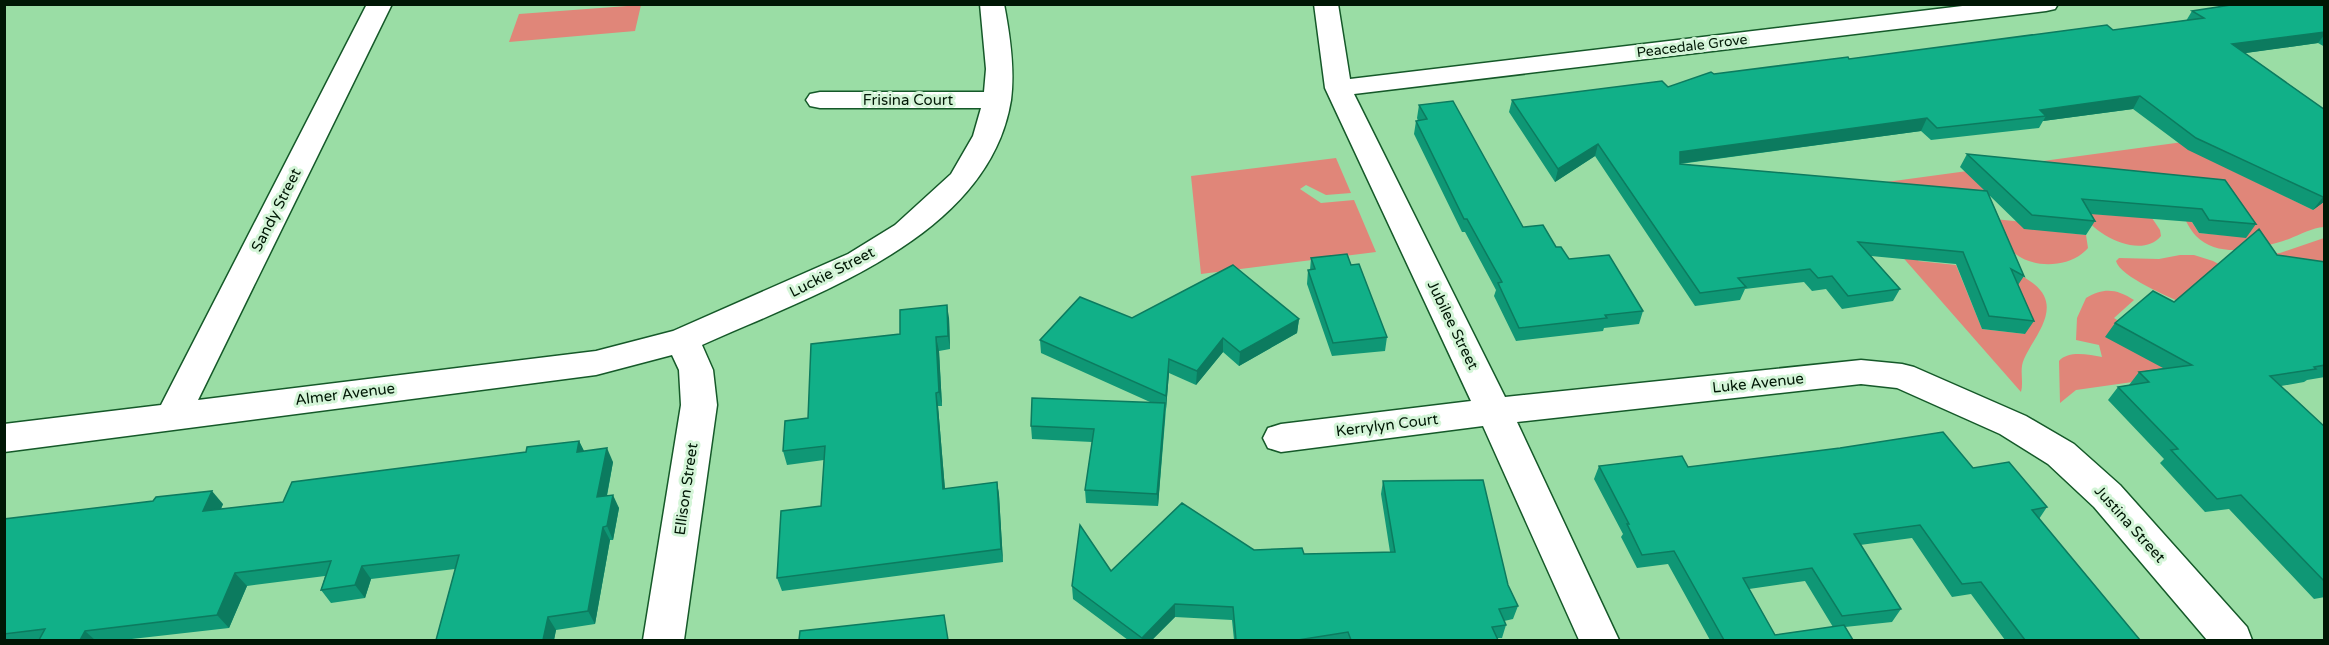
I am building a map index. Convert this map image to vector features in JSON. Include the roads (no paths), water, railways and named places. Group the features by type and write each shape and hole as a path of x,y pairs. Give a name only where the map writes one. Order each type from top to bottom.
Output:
{"street":[{"name":"Sandy Street","path":"173,416 380,4"},
{"name":"Luckie Street","path":"683,340 859,261 906,232 963,179 987,136 997,100 999,69 992,4"},
{"name":"Jubilee Street","path":"1326,4 1338,88 1494,411 1599,640"},
{"name":"Peacedale Grove","path":"1338,88 1925,11 2046,4"},
{"name":"Frisina Court","path":"820,100 997,100"},
{"name":"Almer Avenue","path":"4,438 596,363 683,340"},
{"name":"Ellison Street","path":"664,640 699,405 696,370 683,340"},
{"name":"Luke Avenue","path":"1494,411 1861,372 1902,376 2013,425"},
{"name":"Kerrylyn Court","path":"1281,438 1494,411"},
{"name":"Justina Street","path":"2013,425 2061,454 2107,496 2232,640"}]}
